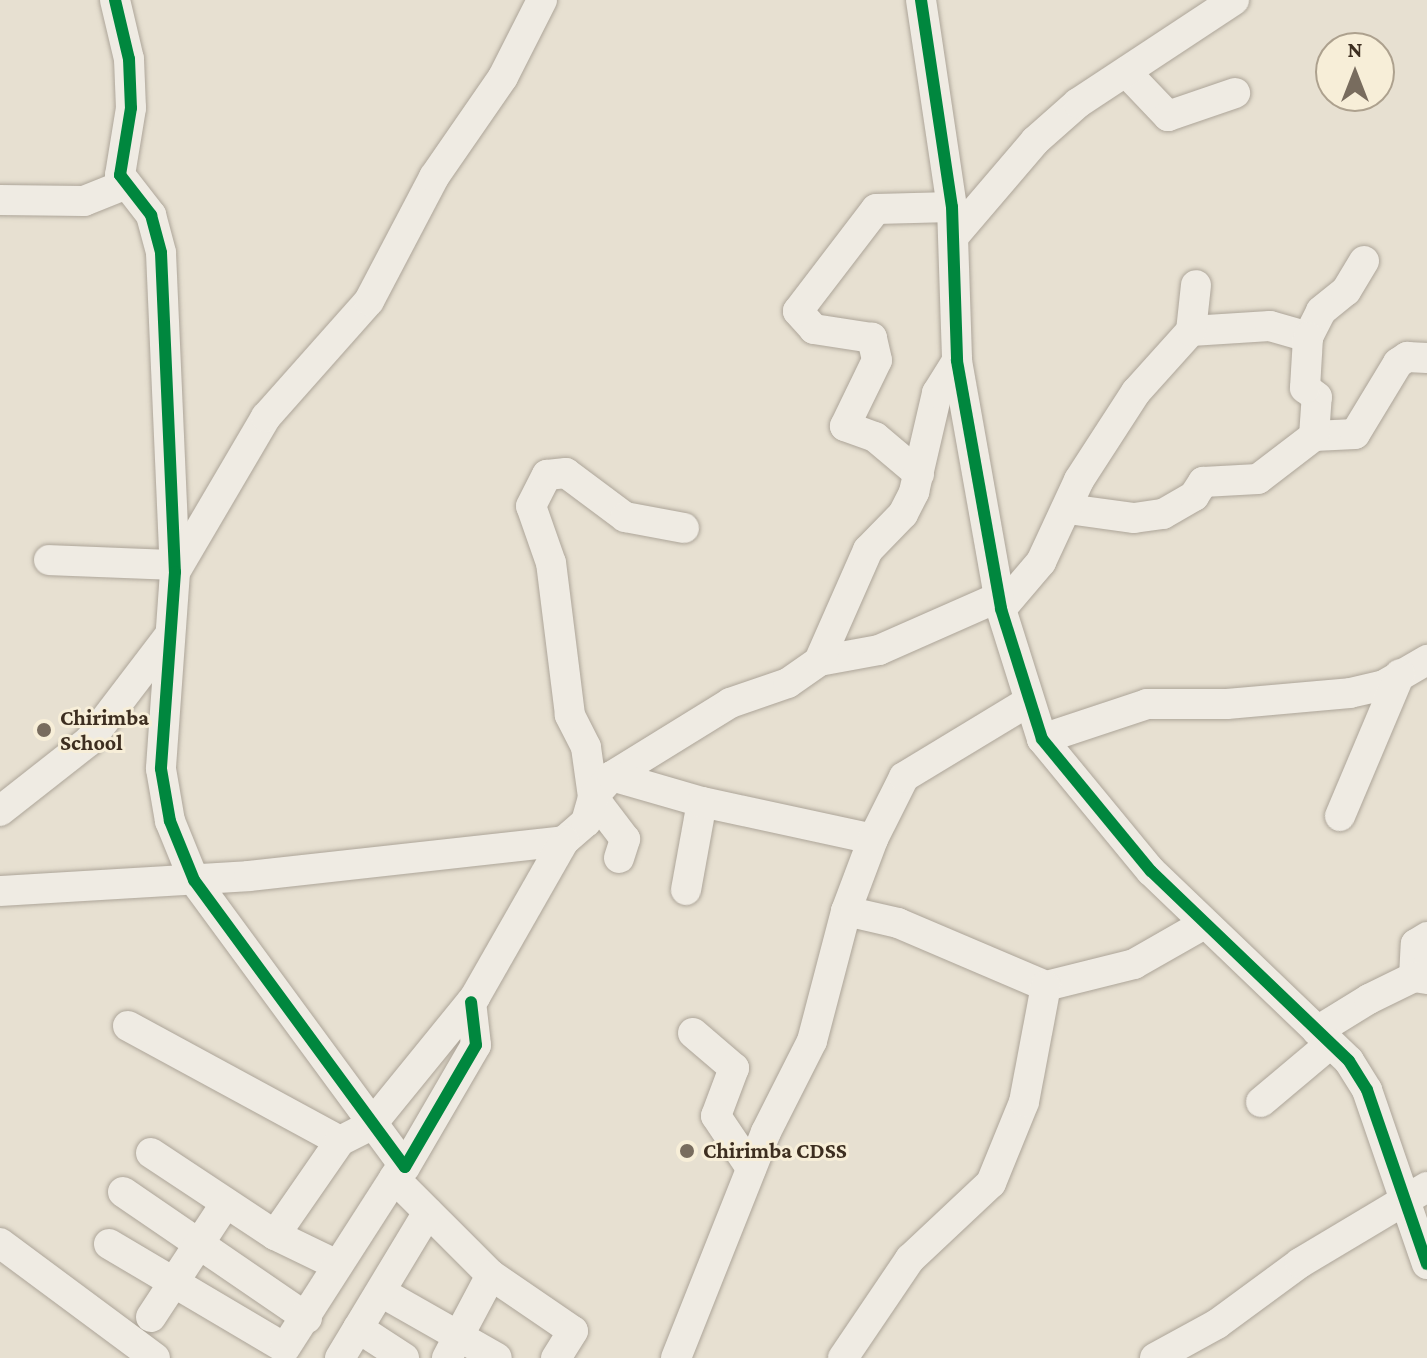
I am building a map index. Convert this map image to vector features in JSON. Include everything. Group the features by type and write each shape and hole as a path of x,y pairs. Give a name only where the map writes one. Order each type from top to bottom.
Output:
{"street":[{"path":"115,0 129,59 131,108 120,157 124,185 151,215 161,253 174,569 163,793 194,880 371,1125 428,1212 491,1275 573,1331 556,1358"},
{"path":"174,569 266,417 369,301 434,177 503,77 542,0"},
{"path":"921,0 953,222 957,361 1000,603 1028,702 1042,739 1151,871 1324,1037 1367,1090 1416,1192 1427,1264"},
{"path":"953,222 1078,103 1234,0"},
{"path":"1126,72 1168,116 1235,93"},
{"path":"0,200 84,201 124,185"},
{"path":"919,474 875,437 845,426 877,360 872,338 814,329 798,311 876,209 953,222"},
{"path":"1314,436 1317,397 1305,388 1308,337 1321,311 1346,291 1364,261"},
{"path":"275,1235 340,1141 371,1125 471,1002 564,841 586,822 602,787 730,703 788,683 819,661 879,650 1000,603 1041,562 1079,480 1136,392 1191,331 1196,285"},
{"path":"1191,331 1270,326 1308,337"},
{"path":"1068,509 1134,518 1163,514 1194,496 1203,482 1258,479 1314,436 1355,434 1398,363 1407,357 1427,358"},
{"path":"819,661 868,550 903,514 919,474 937,393 957,361"},
{"path":"619,858 625,839 570,715 551,563 531,506 547,475 566,473 625,517 684,528"},
{"path":"49,560 174,569"},
{"path":"0,811 89,741 169,636"},
{"path":"1042,739 1147,704 1312,698 1384,685 1414,667"},
{"path":"1340,816 1414,667"},
{"path":"676,1358 751,1168 812,1041 846,911 873,839 909,771 984,733 1028,702"},
{"path":"602,787 702,802 873,839"},
{"path":"686,890 702,802"},
{"path":"0,891 194,880 564,841"},
{"path":"846,911 898,923 1046,986 1134,964 1204,924"},
{"path":"1261,1102 1324,1037 1421,978 1416,944 1427,937"},
{"path":"843,1358 910,1259 991,1183 1024,1102 1046,986"},
{"path":"109,1244 285,1348 307,1318 476,1045 471,1002"},
{"path":"128,1026 340,1141"},
{"path":"693,1033 734,1068 716,1116 751,1168"},
{"path":"151,1153 275,1235 337,1265"},
{"path":"123,1192 307,1318"},
{"path":"1155,1358 1217,1324 1300,1263 1416,1192"},
{"path":"151,1317 201,1246 226,1203"},
{"path":"340,1358 428,1212"},
{"path":"4,1251 141,1355"},
{"path":"452,1347 491,1275"},
{"path":"381,1292 452,1347 497,1358"},
{"path":"358,1328 404,1358"}],"cycle path":[{"path":"115,0 129,59 131,108 120,175 151,215 161,253 175,572 161,769 170,821 194,880 405,1167 476,1045 471,1002"},
{"path":"921,0 952,207 957,361 1001,609 1042,739 1151,871 1349,1061 1367,1090 1427,1264"}],"place":[{"name":"Chirimba School","path":"44,730"},
{"name":"Chirimba CDSS","path":"687,1151"}]}
